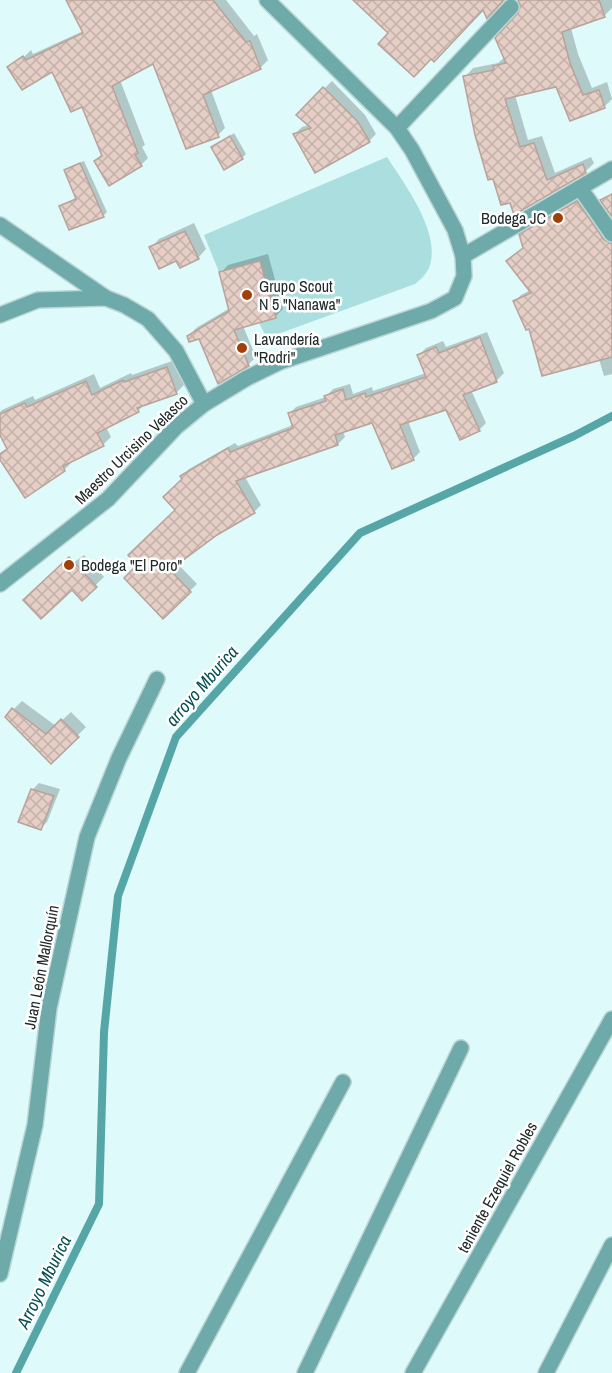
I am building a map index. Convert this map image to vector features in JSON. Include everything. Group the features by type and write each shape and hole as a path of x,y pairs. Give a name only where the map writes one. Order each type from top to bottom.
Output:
{"street":[{"name":"Maestro Urcisino Velasco","path":"0,584 108,499 176,427 204,404 247,378 280,362 431,311 454,298 464,276 463,256 455,230 412,150 397,128 267,0"},
{"path":"397,128 511,7"},
{"path":"463,256 612,169"},
{"path":"580,188 612,234"},
{"path":"0,225 106,298 148,319 176,351 204,404"},
{"path":"0,315 38,300 106,298"},
{"name":"Juan León Mallorquín","path":"0,1274 35,1125 49,1008 87,837 118,758 157,679"},
{"name":"teniente Ezequiel Robles","path":"413,1373 612,1019"},
{"path":"305,1373 461,1048"},
{"path":"188,1373 343,1082"},
{"path":"546,1373 612,1245"}],"shaded area":[{"name":"Grupo Scout N 5 \"Nanawa\"","path":"387,157 412,196 427,227 432,257 427,272 415,284 267,338 259,323 276,318 260,261 219,272 204,235"}],"building":[{"path":"66,0 213,0 246,42 250,41 261,69 203,95 219,137 186,149 153,64 112,86 138,153 135,155 142,166 109,186 94,161 102,156 82,107 71,112 52,72 22,90 7,67 23,56 26,60 83,33"},
{"path":"353,0 504,0 487,19 483,10 434,62 431,59 414,77 378,44 388,33"},
{"path":"518,0 599,0 605,17 562,32 570,63 583,95 599,90 605,108 570,121 556,87 505,99 520,147 534,143 547,180 583,164 586,173 514,215 510,203 501,205 493,179 488,180 475,135 463,76 494,70 493,66 506,63 495,38 518,13 520,5"},
{"path":"323,87 358,122 370,142 315,173 293,134 311,128 296,115"},
{"path":"230,136 243,159 224,170 211,147"},
{"path":"80,163 104,217 69,230 59,206 76,199 64,170"},
{"path":"612,194 612,217 600,200"},
{"path":"577,201 604,240 612,244 612,357 542,376 529,329 526,330 513,301 531,293 506,261 523,248 519,234"},
{"path":"185,231 199,259 180,268 176,261 159,269 149,247"},
{"path":"260,261 276,318 234,330 249,366 218,384 199,339 189,342 187,336 229,311 219,272"},
{"path":"480,337 497,382 463,395 480,431 460,440 446,410 400,425 414,460 392,469 372,423 335,435 338,445 236,481 255,513 217,535 170,570 191,592 163,619 124,578 137,565 128,555 175,510 163,497 182,479 180,476 228,448 230,452 293,428 288,413 326,401 324,396 343,389 346,400 365,393 366,397 426,377 417,355 436,347 439,353"},
{"path":"167,367 177,394 137,408 139,412 97,433 104,446 63,466 65,471 25,498 0,460 0,454 7,449 0,435 0,414 25,403 27,407 86,381 92,395 123,380 124,382"},
{"path":"69,557 97,587 82,601 72,590 41,619 23,600"},
{"path":"12,708 46,734 61,719 79,737 51,764 5,717"},
{"path":"31,789 54,796 41,830 18,822"}],"waterway":[{"name":"arroyo Mburica","path":"16,1373 99,1204 104,1032 118,896 176,737 360,533 574,436 612,416"}],"place":[{"name":"Bodega JC","path":"558,218"},
{"name":"Grupo Scout N 5 \"Nanawa\"","path":"247,295"},
{"name":"Lavandería \"Rodri\"","path":"242,348"},
{"name":"Bodega \"El Poro\"","path":"69,565"}],"water label":[{"name":"Arroyo Mburica","path":"44,1282"}]}
